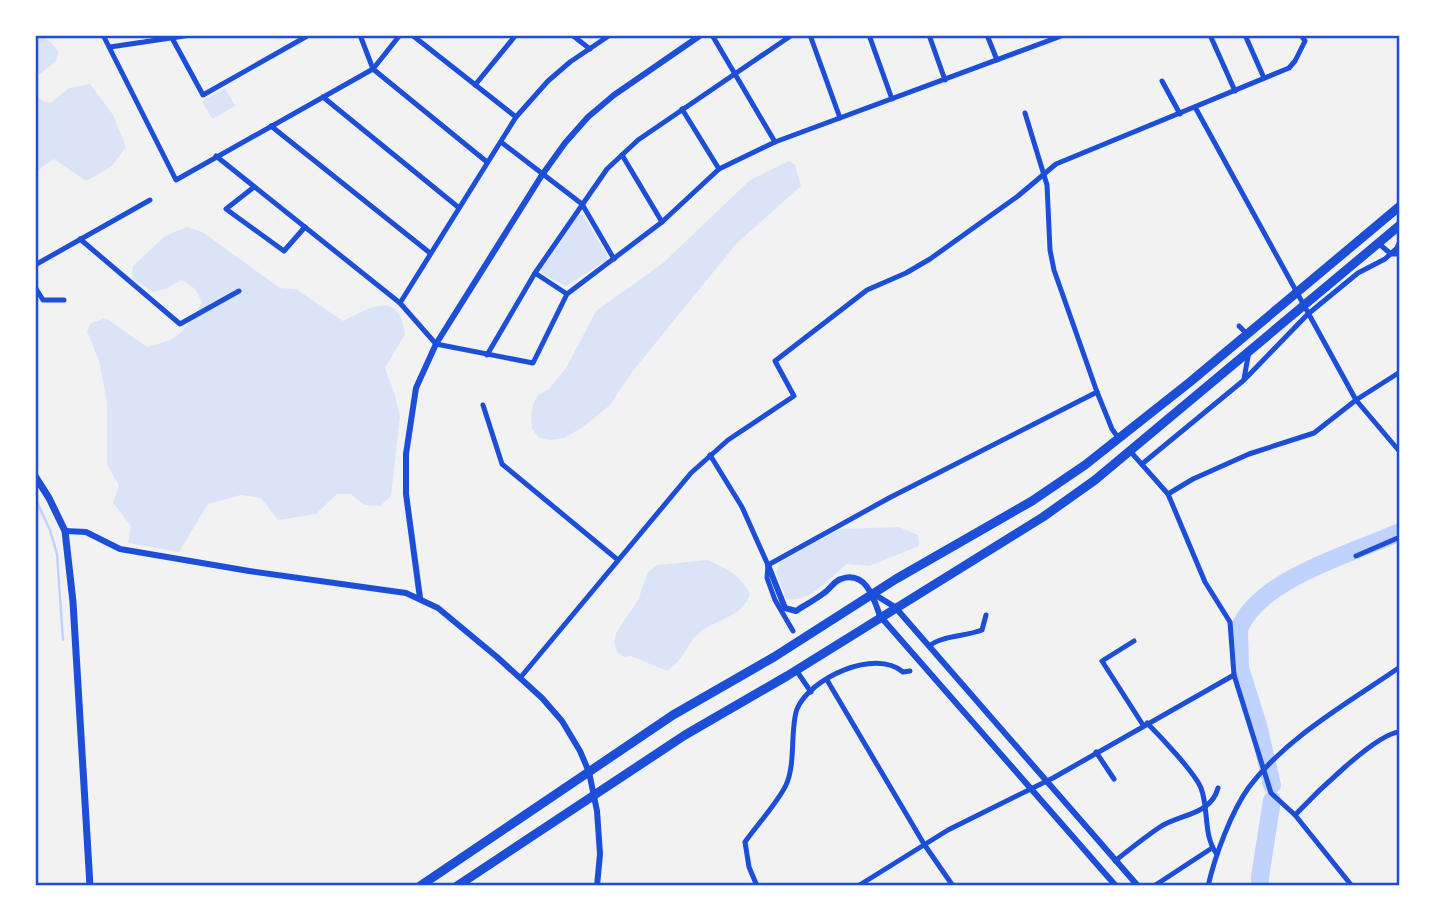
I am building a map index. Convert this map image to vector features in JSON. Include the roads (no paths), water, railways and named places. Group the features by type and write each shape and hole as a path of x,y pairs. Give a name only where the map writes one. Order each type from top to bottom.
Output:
{"highway":[{"path":"420,886 673,715 774,657 872,593 1032,501 1119,439 1400,206"},
{"path":"457,886 685,735 796,670 1043,517 1095,480 1249,351 1306,309 1400,225"}],"main road":[{"path":"35,476 65,531 73,602 90,886"}],"street":[{"path":"103,35 176,180 373,69 400,35"},
{"path":"110,47 191,35"},
{"path":"172,38 203,95 309,35"},
{"path":"360,35 373,69 487,162"},
{"path":"412,35 516,117"},
{"path":"475,85 516,35"},
{"path":"572,35 590,49"},
{"path":"400,303 516,117 548,81 610,35"},
{"path":"420,598 406,494 406,454 416,388 436,344 542,174 565,143 588,117 614,95 701,35"},
{"path":"712,35 775,142"},
{"path":"488,355 535,272 607,169 638,140 792,35"},
{"path":"810,35 840,118"},
{"path":"869,35 892,99"},
{"path":"929,35 945,80"},
{"path":"988,35 997,60"},
{"path":"216,156 400,303 436,344 533,363 567,294 662,222 719,169 775,142 1064,35"},
{"path":"1210,35 1235,91"},
{"path":"1245,35 1264,78"},
{"path":"520,677 691,473 710,455 794,396 774,362 867,290 930,259 1056,164 1289,68 1304,40 1301,35"},
{"path":"1163,81 1180,114"},
{"path":"323,97 458,207"},
{"path":"1195,107 1356,400 1400,452"},
{"path":"682,109 719,169"},
{"path":"1025,113 1044,174 1054,270 1097,391 1112,429 1119,439"},
{"path":"271,126 430,253"},
{"path":"501,142 582,204 614,259"},
{"path":"622,155 662,222"},
{"path":"254,187 226,209 285,251 305,227"},
{"path":"35,265 150,200"},
{"path":"80,239 180,324 239,291"},
{"path":"1142,464 1244,380 1306,309 1358,273 1385,259 1400,241"},
{"path":"1378,243 1391,254 1400,254"},
{"path":"535,272 567,294"},
{"path":"35,287 43,300 64,300"},
{"path":"1239,326 1247,334"},
{"path":"1244,380 1249,351"},
{"path":"1168,494 1193,479 1249,454 1314,433 1356,400 1400,372"},
{"path":"768,565 889,498 1097,391"},
{"path":"482,405 502,464 618,560"},
{"path":"1129,451 1168,494 1205,582 1230,622 1234,675 1271,793 1295,815 1352,886"},
{"path":"710,455 742,507 785,608 796,611 826,592 838,580 857,579 866,584 880,617 1116,886"},
{"path":"65,531 86,532 120,549 249,571 406,593 420,598 455,621 520,677 562,721 580,751 589,772 600,832 597,886"},
{"path":"1356,556 1400,537"},
{"path":"768,565 767,578 775,600 793,631"},
{"path":"872,593 895,607 1138,886"},
{"path":"929,646 937,640 968,636 982,630 986,615"},
{"path":"1134,641 1101,661 1145,724 1162,737 1200,787 1209,844 1214,850"},
{"path":"757,886 749,867 745,842 786,785 797,709 811,692 846,669 876,662 891,664 903,672 909,671"},
{"path":"1208,886 1214,850 1248,789 1271,762 1311,728 1400,667"},
{"path":"796,670 811,692"},
{"path":"858,886 924,844 1045,782 1234,675"},
{"path":"827,680 924,844 953,886"},
{"path":"1295,815 1324,785 1392,732 1400,732"},
{"path":"1096,752 1114,779"},
{"path":"1115,861 1162,826 1205,808 1215,798 1218,788"},
{"path":"1154,886 1214,850"}],"waterway":[{"path":"35,498 50,530 57,554 63,640"},
{"path":"1272,785 1258,725 1240,668 1239,629 1250,611 1266,595 1287,581 1334,558 1400,532"},
{"path":"1260,886 1272,800"}]}
